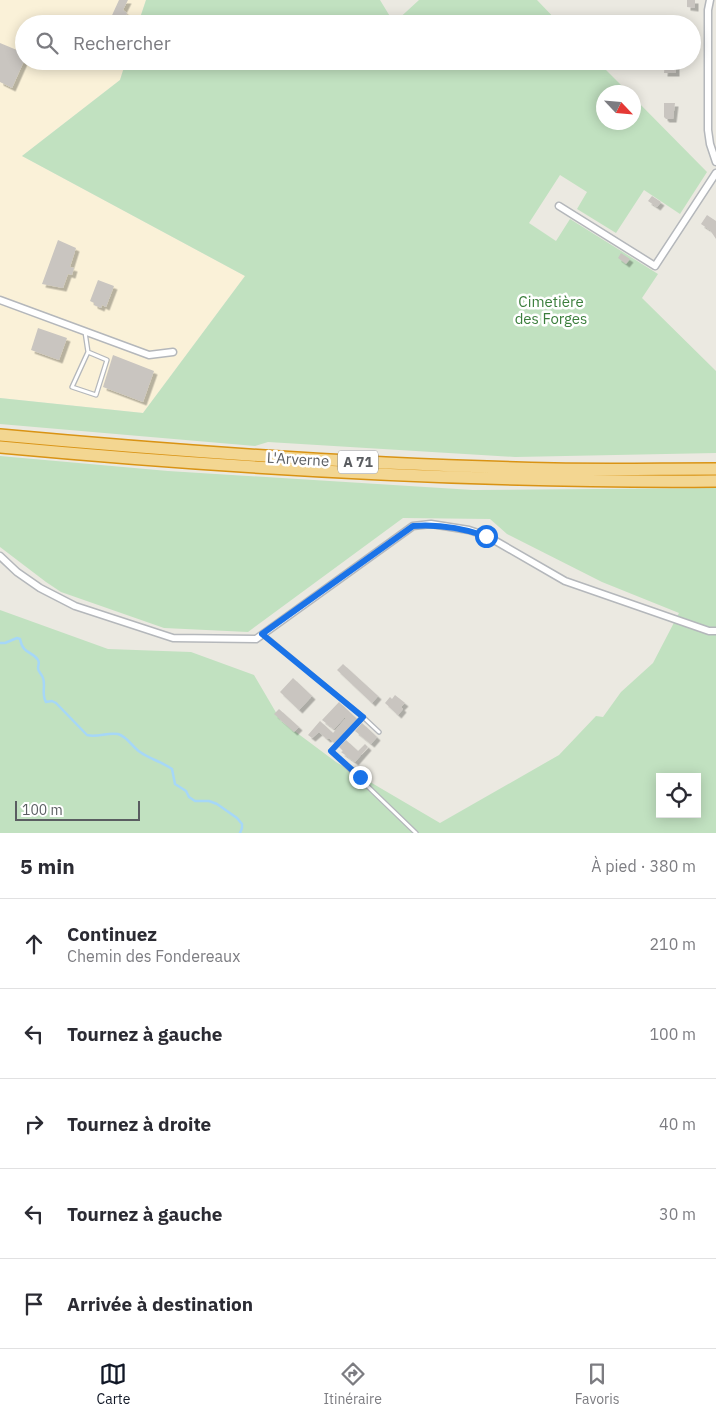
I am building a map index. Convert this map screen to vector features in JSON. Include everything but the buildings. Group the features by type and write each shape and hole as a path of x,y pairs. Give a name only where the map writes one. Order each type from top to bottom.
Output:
{"highway":[{"name":"L'Arverne","path":"0,435 203,453 380,464 556,469 716,469"},
{"name":"L'Arverne","path":"0,447 288,470 391,476 555,481 716,481"}],"street":[{"path":"710,0 708,104 710,144 716,162"},
{"path":"708,104 716,104"},
{"path":"559,206 655,266 716,173"},
{"path":"0,300 149,355 173,352"},
{"path":"0,556 17,572 59,599 75,606 174,638 256,639 413,526 431,524 468,530 486,536 565,581 708,631 716,631"}],"lane":[{"path":"85,332 88,352 72,387 96,395 107,360 88,352"},
{"path":"262,634 379,732"},
{"path":"363,717 331,751 416,833"}],"shaded area":[{"path":"0,0 146,0 141,15 15,15 15,70 123,70 120,80 22,156 245,276 143,413 0,398"}],"green space":[{"path":"146,0 380,0 389,15 141,15"},
{"path":"419,0 537,0 551,15 403,15"},
{"name":"Cimetière des Forges","path":"123,70 606,70 621,85 596,85 596,130 641,130 641,105 707,172 680,214 644,190 616,233 577,209 587,192 560,175 529,223 556,241 570,219 658,274 642,298 716,371 716,453 515,457 268,442 255,446 0,424 0,398 143,413 245,276 22,156 120,80"},
{"path":"0,456 168,471 473,490 716,488 716,833 0,833 0,610 108,649 191,652 254,675 281,721 336,762 440,823 559,755 596,716 603,717 621,692 653,663 679,613 602,582 507,534 490,519 403,518 248,632 164,628 61,592 0,547"}],"waterway":[{"path":"0,643 17,638 20,639 23,648 39,661 38,669 44,681 46,702 52,701 56,703 87,735 118,734 125,737 140,752 172,769 175,784 186,791 189,797 195,801 209,801 217,804 237,818 242,824 240,833"}],"route":[{"path":"360,777 331,751 363,717 262,634 413,526 431,524 468,530 486,536"}]}
